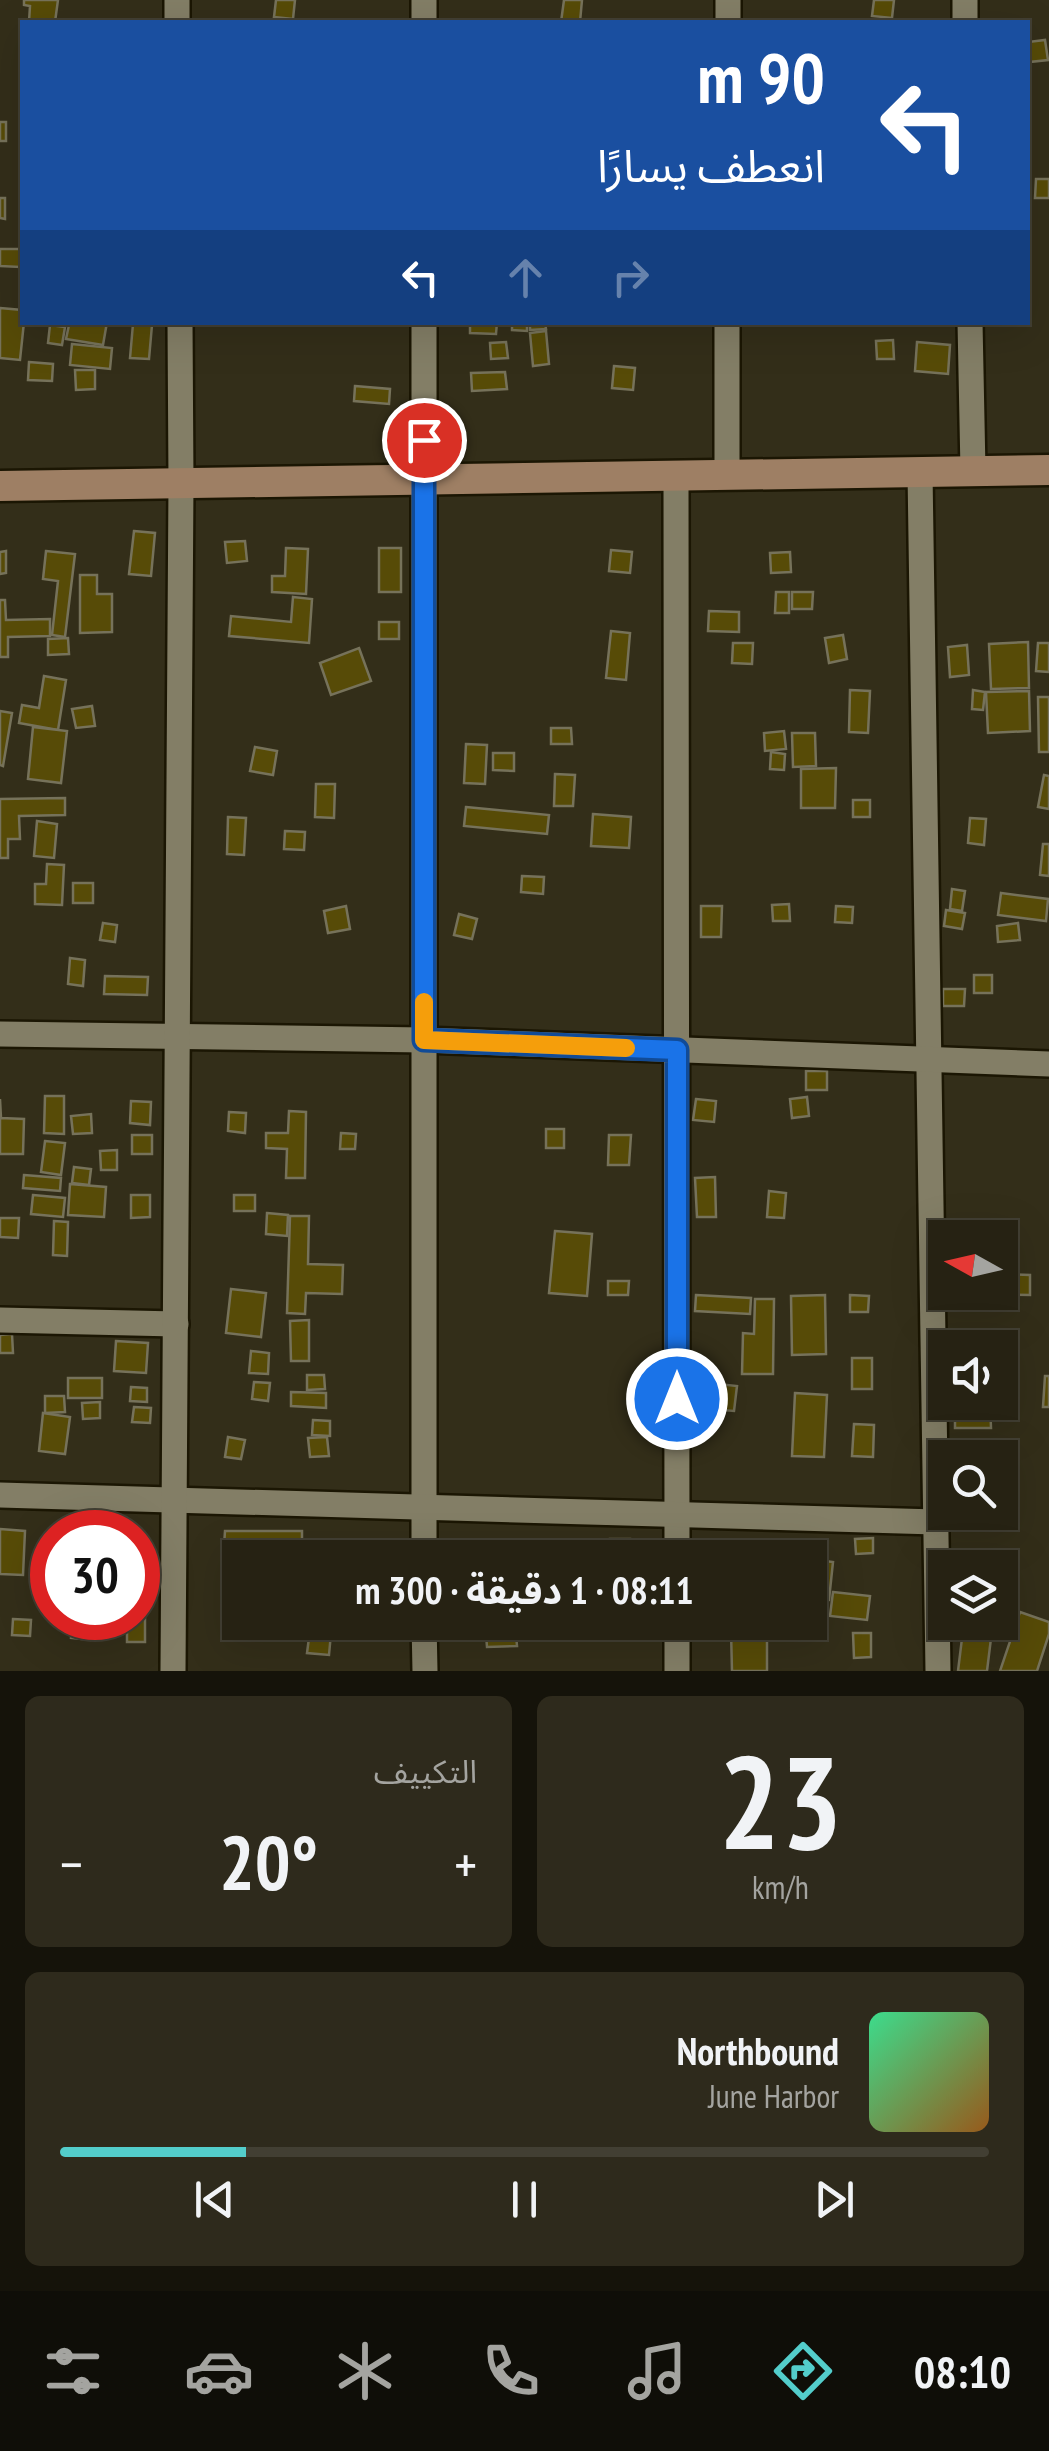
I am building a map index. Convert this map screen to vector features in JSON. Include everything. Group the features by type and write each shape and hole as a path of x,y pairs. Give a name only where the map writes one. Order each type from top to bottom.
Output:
{"main road":[{"path":"0,486 1049,470"}],"street":[{"path":"173,1671 180,325"},
{"path":"424,325 424,1540"},
{"path":"727,325 727,475"},
{"path":"970,325 973,471"},
{"path":"920,472 935,1440"},
{"path":"676,476 678,1540"},
{"path":"0,1034 424,1040 1049,1064"},
{"path":"0,1320 176,1324"},
{"path":"0,1495 928,1522"},
{"path":"936,1530 938,1671"},
{"path":"424,1640 424,1671"},
{"path":"678,1640 678,1671"}],"building":[{"path":"24,0 58,0 55,20 29,20 30,6 24,5"},
{"path":"276,0 295,0 293,19 274,17"},
{"path":"564,0 582,0 580,20 561,20"},
{"path":"874,0 894,0 892,18 872,16"},
{"path":"1045,40 1048,60 1030,62 1030,42"},
{"path":"0,122 6,122 6,141 0,141"},
{"path":"1036,179 1049,179 1049,198 1035,198"},
{"path":"0,198 5,198 5,219 0,218"},
{"path":"0,249 20,249 20,267 0,266"},
{"path":"0,308 20,310 20,325 24,325 20,360 0,358"},
{"path":"50,325 65,327 62,345 48,343"},
{"path":"69,325 106,325 103,345 66,339"},
{"path":"133,325 152,325 149,359 130,358"},
{"path":"470,325 497,325 496,334 470,333"},
{"path":"512,325 527,325 527,331 512,330"},
{"path":"530,325 545,325 546,329 530,330"},
{"path":"546,331 549,364 533,366 530,333"},
{"path":"893,340 894,359 877,359 876,341"},
{"path":"506,342 508,358 491,359 490,343"},
{"path":"917,342 950,345 948,374 915,371"},
{"path":"72,344 112,348 110,369 70,365"},
{"path":"29,362 53,364 52,381 28,380"},
{"path":"614,366 635,368 633,390 612,388"},
{"path":"75,370 95,370 95,389 76,390"},
{"path":"505,372 507,389 472,391 471,373"},
{"path":"355,386 390,389 389,404 354,401"},
{"path":"134,531 155,533 151,576 129,574"},
{"path":"245,541 247,561 227,563 225,542"},
{"path":"286,548 308,549 306,594 272,592 272,576 285,576"},
{"path":"379,548 401,548 401,592 379,592"},
{"path":"611,550 632,552 630,573 609,571"},
{"path":"6,551 6,573 0,574 0,552"},
{"path":"46,551 75,554 65,637 52,635 58,581 43,579"},
{"path":"790,552 791,572 771,573 770,553"},
{"path":"80,575 97,575 97,594 112,594 112,632 80,633"},
{"path":"776,592 789,592 789,613 775,613"},
{"path":"792,592 813,592 812,609 792,609"},
{"path":"293,597 312,599 309,643 229,636 231,616 291,622"},
{"path":"0,600 5,600 6,620 50,619 50,636 8,637 8,657 0,657"},
{"path":"709,611 739,612 739,632 708,631"},
{"path":"379,622 399,622 399,639 379,639"},
{"path":"611,631 630,633 626,680 606,678"},
{"path":"843,635 847,659 829,663 825,638"},
{"path":"68,638 69,654 48,655 48,639"},
{"path":"1028,642 1029,688 991,689 989,644"},
{"path":"733,643 753,643 752,664 732,663"},
{"path":"1038,643 1049,643 1049,672 1036,671"},
{"path":"967,645 969,675 950,677 948,647"},
{"path":"359,648 371,681 331,695 320,663"},
{"path":"44,676 66,680 58,730 19,723 22,705 39,708"},
{"path":"850,690 870,691 868,733 849,732"},
{"path":"973,690 985,692 983,710 972,709"},
{"path":"1029,691 1030,731 988,733 986,692"},
{"path":"1038,697 1049,697 1049,752 1039,752"},
{"path":"92,706 95,726 76,728 72,709"},
{"path":"0,711 12,713 3,766 0,765"},
{"path":"33,727 67,731 61,783 28,779"},
{"path":"551,728 571,728 572,744 551,744"},
{"path":"784,731 786,749 765,751 764,733"},
{"path":"792,733 815,733 816,766 793,767"},
{"path":"466,744 487,745 485,784 464,783"},
{"path":"255,747 277,751 273,775 250,771"},
{"path":"771,752 785,754 784,770 770,769"},
{"path":"493,753 514,753 514,771 493,770"},
{"path":"836,768 835,808 801,808 801,769"},
{"path":"555,774 575,775 573,806 554,806"},
{"path":"1044,775 1049,776 1049,809 1038,807"},
{"path":"316,784 335,784 334,818 315,817"},
{"path":"65,798 65,815 19,816 20,839 8,839 8,858 0,858 0,799"},
{"path":"853,800 870,800 870,817 853,817"},
{"path":"466,807 549,815 547,834 464,826"},
{"path":"593,814 631,817 629,848 591,846"},
{"path":"228,817 246,818 244,855 227,854"},
{"path":"970,818 986,819 984,845 968,843"},
{"path":"37,821 57,824 54,858 34,856"},
{"path":"285,831 305,832 304,850 284,849"},
{"path":"1043,844 1049,844 1049,876 1040,875"},
{"path":"47,864 64,865 62,905 35,904 35,884 46,884"},
{"path":"522,876 544,877 543,894 521,892"},
{"path":"73,883 93,883 93,903 73,903"},
{"path":"952,889 965,891 962,911 950,909"},
{"path":"1001,893 1048,899 1046,921 998,915"},
{"path":"789,904 790,921 773,921 772,905"},
{"path":"346,906 350,929 328,933 324,911"},
{"path":"701,906 722,906 721,937 701,937"},
{"path":"836,906 853,907 852,923 835,922"},
{"path":"946,910 965,913 962,929 944,926"},
{"path":"459,914 477,919 472,939 454,935"},
{"path":"103,923 117,925 115,942 100,940"},
{"path":"1018,923 1020,940 998,942 997,926"},
{"path":"70,958 85,960 83,986 68,984"},
{"path":"974,975 992,975 992,993 974,993"},
{"path":"105,976 148,977 147,995 104,994"},
{"path":"943,989 965,989 964,1006 943,1006"},
{"path":"806,1071 827,1071 827,1090 806,1090"},
{"path":"45,1096 64,1096 64,1134 44,1133"},
{"path":"807,1097 809,1116 792,1118 790,1099"},
{"path":"0,1099 1,1118 24,1119 23,1154 0,1154"},
{"path":"696,1099 716,1101 714,1122 693,1120"},
{"path":"131,1101 151,1102 150,1125 130,1123"},
{"path":"289,1111 306,1112 305,1178 286,1178 287,1149 266,1148 266,1133 288,1133"},
{"path":"229,1112 246,1113 245,1133 228,1131"},
{"path":"91,1114 92,1133 73,1134 71,1116"},
{"path":"546,1129 564,1129 564,1148 546,1148"},
{"path":"341,1133 356,1134 355,1149 340,1149"},
{"path":"132,1135 152,1135 152,1154 132,1154"},
{"path":"609,1135 631,1135 629,1165 608,1165"},
{"path":"45,1141 65,1143 61,1175 41,1172"},
{"path":"117,1150 117,1170 101,1170 100,1151"},
{"path":"74,1167 91,1169 89,1185 72,1183"},
{"path":"24,1175 61,1178 60,1191 23,1188"},
{"path":"715,1177 716,1217 697,1217 695,1178"},
{"path":"70,1184 106,1187 104,1217 68,1215"},
{"path":"769,1191 786,1193 784,1218 767,1217"},
{"path":"33,1195 65,1198 63,1217 31,1214"},
{"path":"131,1195 150,1195 150,1217 131,1218"},
{"path":"234,1195 255,1195 255,1211 234,1211"},
{"path":"267,1213 288,1215 287,1236 266,1234"},
{"path":"290,1216 309,1216 308,1264 343,1265 342,1294 306,1293 305,1314 287,1313"},
{"path":"0,1218 19,1218 18,1238 0,1237"},
{"path":"54,1221 68,1222 67,1256 53,1255"},
{"path":"555,1231 592,1234 587,1296 549,1293"},
{"path":"1018,1275 1030,1275 1030,1295 1018,1295"},
{"path":"608,1281 629,1281 628,1295 608,1295"},
{"path":"231,1289 266,1293 261,1337 226,1333"},
{"path":"696,1295 751,1298 750,1314 695,1311"},
{"path":"825,1295 826,1354 792,1355 791,1296"},
{"path":"850,1295 869,1296 868,1312 850,1312"},
{"path":"755,1299 774,1299 773,1374 742,1374 743,1333 754,1334"},
{"path":"309,1320 309,1361 291,1361 290,1321"},
{"path":"12,1334 13,1353 0,1353 0,1335"},
{"path":"116,1341 148,1343 146,1373 114,1371"},
{"path":"251,1351 269,1353 268,1374 249,1373"},
{"path":"852,1358 872,1358 872,1389 852,1389"},
{"path":"307,1375 324,1375 325,1389 307,1390"},
{"path":"1045,1376 1049,1376 1049,1407 1043,1407"},
{"path":"68,1378 102,1378 102,1398 68,1398"},
{"path":"254,1382 270,1383 268,1401 252,1399"},
{"path":"700,1382 737,1386 734,1411 698,1408"},
{"path":"131,1387 147,1388 147,1402 130,1401"},
{"path":"291,1392 326,1393 326,1408 291,1406"},
{"path":"795,1393 827,1395 824,1457 792,1456"},
{"path":"45,1396 64,1396 65,1412 45,1413"},
{"path":"100,1402 100,1418 83,1419 82,1403"},
{"path":"134,1407 151,1408 150,1423 132,1422"},
{"path":"43,1413 70,1417 65,1454 39,1451"},
{"path":"313,1420 330,1421 330,1436 312,1435"},
{"path":"955,1420 991,1420 991,1428 955,1428"},
{"path":"854,1424 874,1425 873,1457 852,1456"},
{"path":"228,1437 245,1440 241,1459 225,1457"},
{"path":"327,1437 329,1456 310,1457 308,1438"},
{"path":"0,1529 25,1531 23,1575 0,1574"},
{"path":"225,1531 302,1531 302,1540 224,1540"},
{"path":"873,1538 873,1553 856,1554 855,1539"},
{"path":"827,1561 833,1562 827,1600"},
{"path":"833,1592 870,1596 867,1620 830,1616"},
{"path":"1020,1612 1049,1622 1037,1671 1000,1671 1011,1640 1018,1640"},
{"path":"13,1619 30,1620 30,1636 12,1635"},
{"path":"853,1633 871,1633 871,1657 854,1658"},
{"path":"309,1640 330,1640 329,1655 307,1653"},
{"path":"486,1640 516,1640 517,1646 487,1647"},
{"path":"731,1640 767,1640 767,1671 732,1671"},
{"path":"962,1640 991,1640 987,1671 958,1671"}],"slow traffic":[{"path":"424,1002 424,1040 626,1048"}],"route":[{"path":"424,440 424,1040 677,1050 677,1399"}]}
